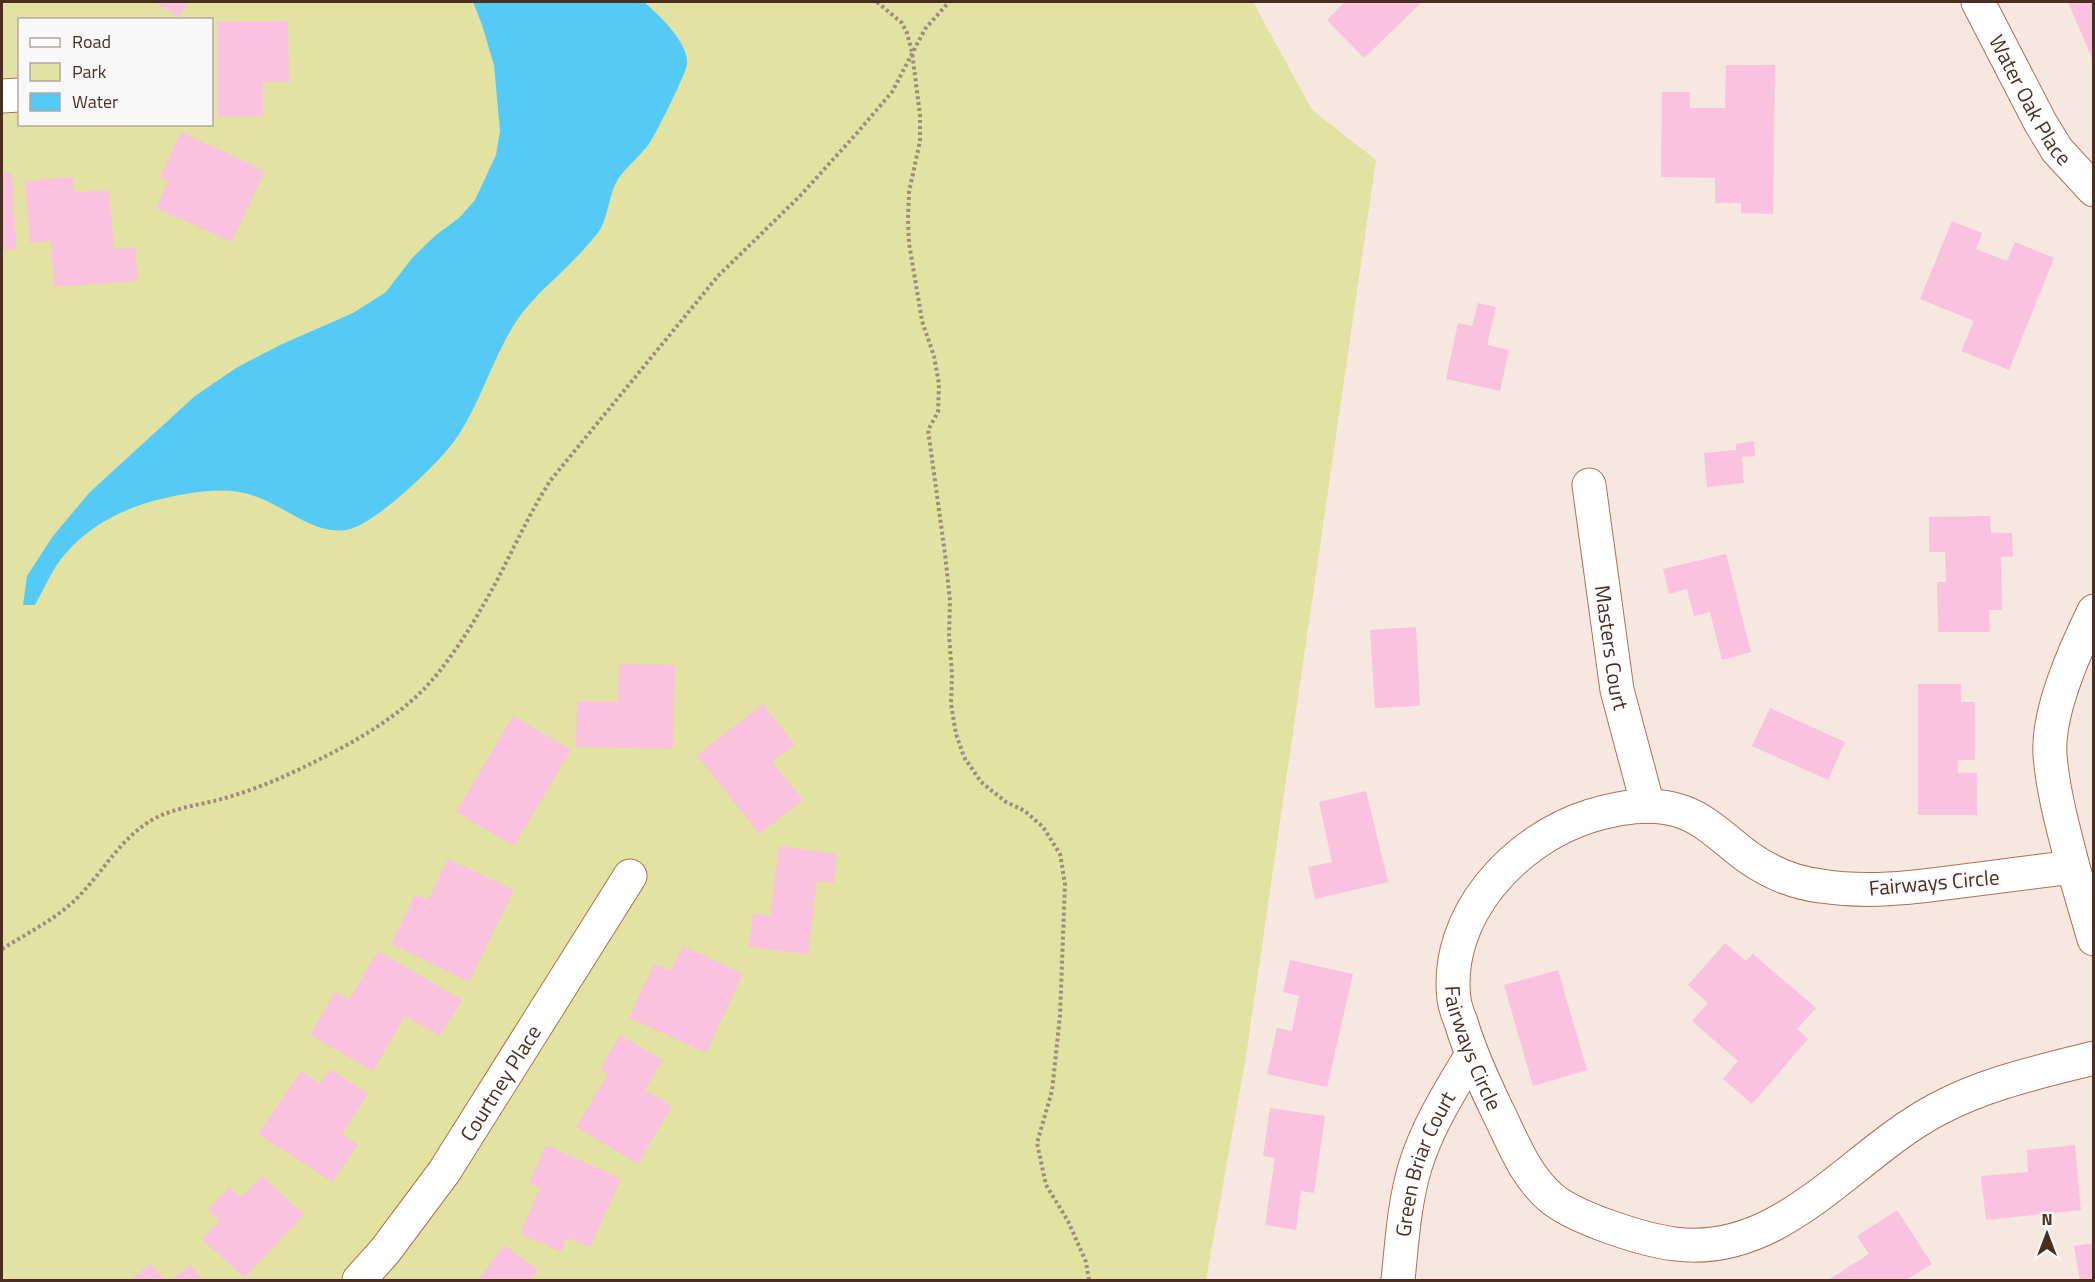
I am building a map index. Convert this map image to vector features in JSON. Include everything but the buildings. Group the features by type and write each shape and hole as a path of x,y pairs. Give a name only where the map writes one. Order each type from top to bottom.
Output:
{"street":[{"name":"Water Oak Place","path":"1978,2 2040,122 2057,150 2094,190"},
{"path":"2,96 18,95"},
{"name":"Masters Court","path":"1589,485 1617,690 1648,806"},
{"path":"2094,612 2060,694 2052,723 2051,743 2053,780 2073,867 2094,939"},
{"name":"Fairways Circle","path":"2073,867 1897,889 1867,890 1816,886 1764,867 1692,816 1664,807 1648,806 1605,812 1566,825 1543,837 1505,866 1465,928 1455,961 1454,1001 1471,1056 1521,1160 1535,1182 1552,1199 1575,1214 1639,1236 1675,1244 1704,1245 1733,1241 1760,1231 1822,1194 1876,1150 1935,1110 1994,1084 2094,1058"},
{"name":"Courtney Place","path":"359,1281 399,1233 444,1172 630,876"},
{"name":"Green Briar Court","path":"1398,1281 1405,1210 1415,1167 1438,1111 1471,1056"}],"path":[{"path":"877,2 902,23 907,33 912,52 920,115 920,141 909,192 909,243 922,321 934,356 939,384 938,412 928,430 950,601 951,704 956,734 964,757 981,782 1006,802 1025,811 1043,827 1060,854 1065,884 1060,1016 1052,1091 1037,1143 1046,1185 1068,1221 1086,1263 1089,1281"},
{"path":"2,949 59,914 75,900 122,846 152,820 168,813 225,798 305,767 366,734 424,689 482,609 531,511 550,481 717,276 800,196 892,92 925,29 949,2"}],"green space":[{"path":"2,2 1253,2 1312,110 1376,160 1246,1056 1206,1280 2,1280"}],"water":[{"path":"473,2 644,2 665,22 678,39 683,47 687,64 653,138 618,179 601,228 517,320 455,440 436,463 393,503 364,523 341,531 316,526 257,497 231,491 169,497 121,512 92,529 79,540 58,564 35,605 23,605 27,576 53,536 90,492 195,396 236,368 280,345 353,313 386,292 413,257 436,235 459,218 475,200 496,155 500,131 494,65"}]}
